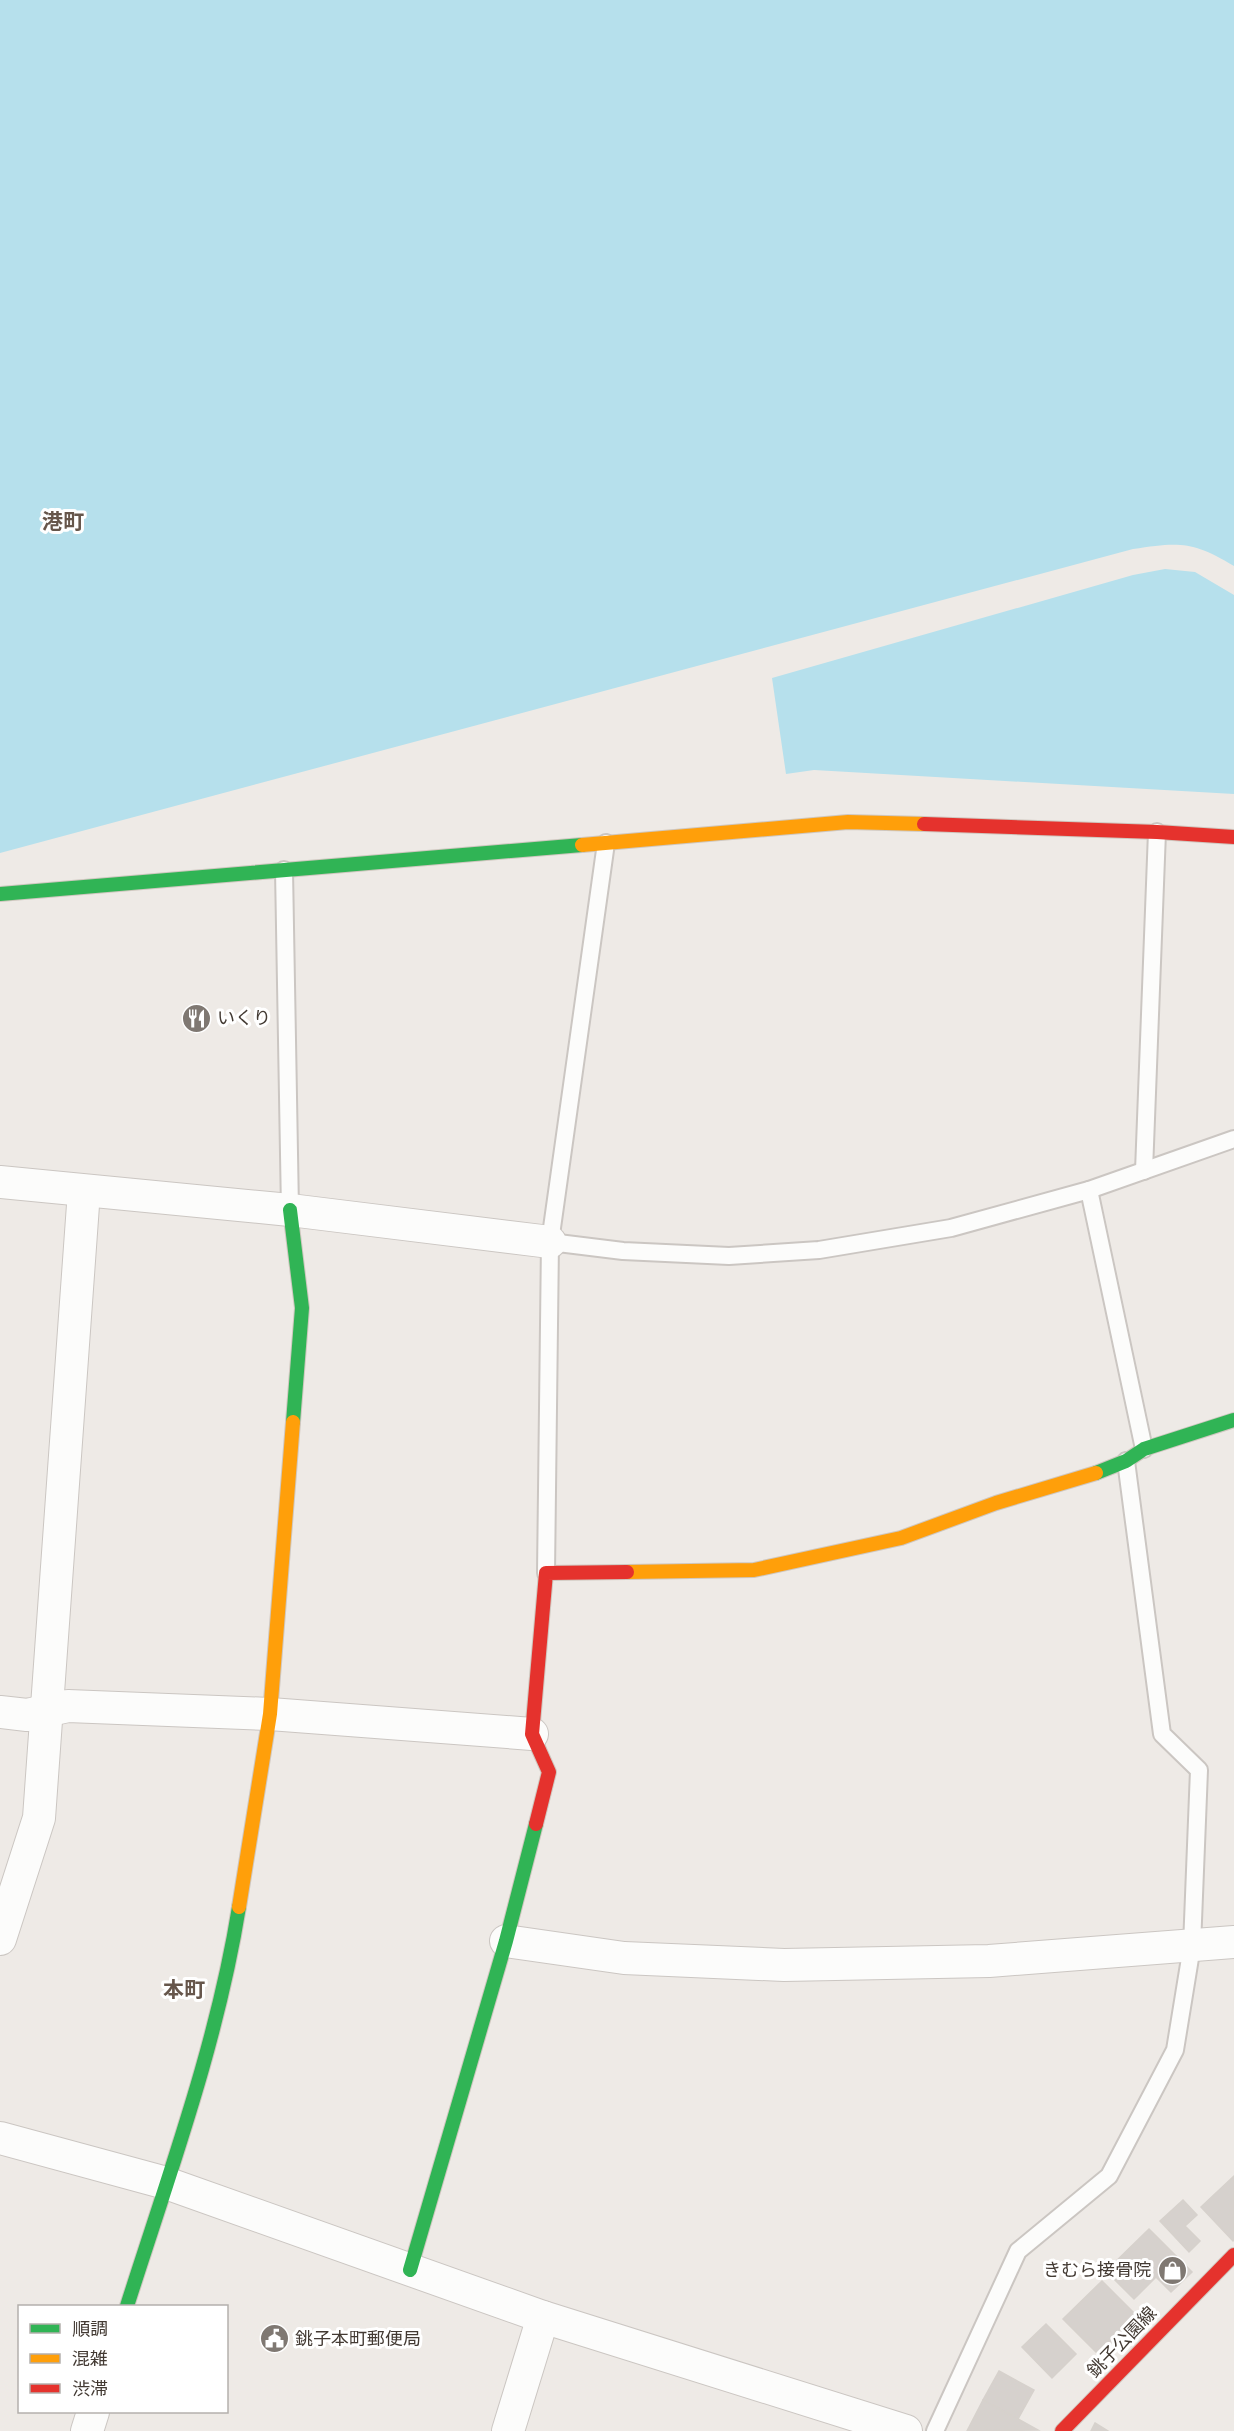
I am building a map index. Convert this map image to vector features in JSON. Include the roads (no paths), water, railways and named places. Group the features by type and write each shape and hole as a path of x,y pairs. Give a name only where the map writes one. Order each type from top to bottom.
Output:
{"street":[{"path":"0,894 848,822 1157,832 1234,837"},
{"path":"0,1182 290,1210 550,1242"},
{"path":"0,1939 39,1818 84,1191"},
{"path":"128,2305 207,2054 232,1949 270,1714 302,1308 290,1210"},
{"path":"410,2270 506,1941 549,1772 532,1734 546,1573 754,1570 901,1538 996,1503 1080,1479 1126,1461 1144,1449 1234,1420"},
{"path":"0,1712 27,1715 68,1706 270,1714 532,1734"},
{"path":"506,1941 624,1958 784,1965 989,1961 1234,1942"},
{"path":"0,2138 166,2183 543,2317 906,2431"},
{"name":"銚子公園線","path":"1062,2431 1234,2254"},
{"path":"508,2431 543,2317"},
{"path":"87,2431 93,2413"}],"lane":[{"path":"1144,1171 1157,832"},
{"path":"546,1573 550,1242 606,843"},
{"path":"284,870 290,1210"},
{"path":"550,1242 623,1251 729,1257 819,1250 951,1228 1089,1190 1234,1138"},
{"path":"1089,1190 1144,1449"},
{"path":"935,2431 1018,2251 1109,2176 1175,2050 1192,1946 1199,1770 1162,1734 1126,1461"}],"water":[{"path":"0,0 1234,0 1234,566 1207,552 1185,546 1162,545 1133,549 0,853"},
{"path":"1165,569 1195,572 1234,595 1234,794 814,770 786,774 772,678 1133,575"}],"place":[{"name":"いくり","path":"196,1018"},
{"name":"きむら接骨院","path":"1172,2270"},
{"name":"銚子本町郵便局","path":"274,2339"}],"district":[{"name":"港町","path":"63,522"},
{"name":"本町","path":"184,1990"}]}
